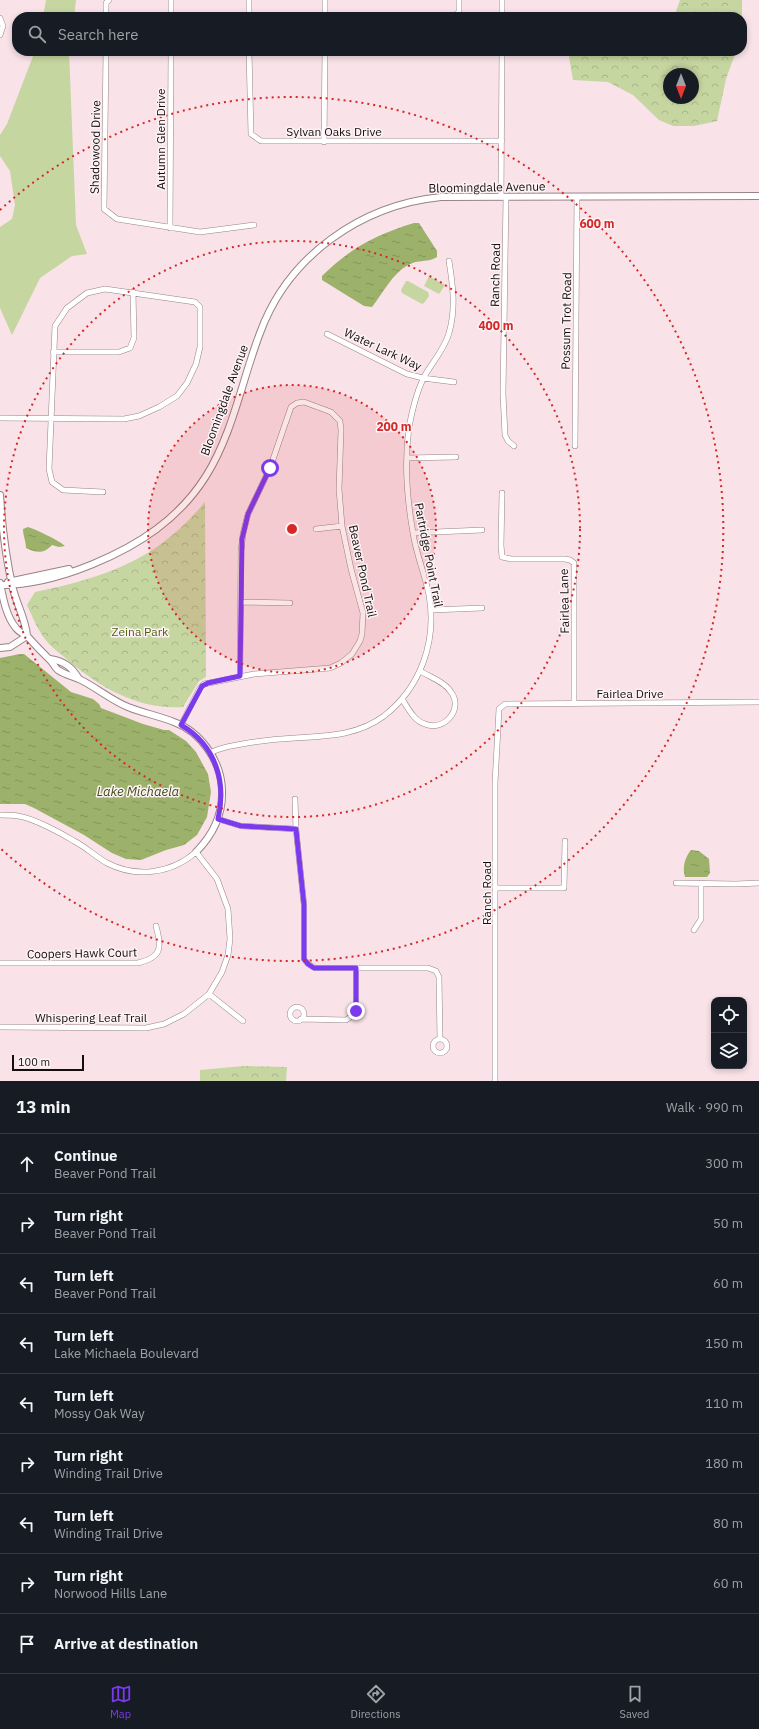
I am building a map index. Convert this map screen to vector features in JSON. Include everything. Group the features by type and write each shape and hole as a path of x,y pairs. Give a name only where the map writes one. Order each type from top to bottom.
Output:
{"street":[{"path":"106,12 106,3 109,0"},
{"path":"171,0 171,12"},
{"path":"248,0 249,12"},
{"path":"325,0 325,12"},
{"path":"458,12 459,0"},
{"path":"502,0 502,12"},
{"path":"0,18 3,26 0,34"},
{"name":"Shadowood Drive","path":"106,56 104,209 117,219 200,232 254,225"},
{"name":"Autumn Glen Drive","path":"170,228 171,56"},
{"name":"Sylvan Oaks Drive","path":"249,56 251,134 261,141 502,141"},
{"path":"324,142 325,56"},
{"name":"Ranch Road","path":"502,56 503,394 506,435 508,441 514,446"},
{"name":"Bloomingdale Avenue","path":"0,584 12,583 93,564 130,548 158,530 182,507 200,486 210,470 221,447 260,331 268,312 292,276 319,247 360,220 399,205 441,198 759,196"},
{"name":"Possum Trot Road","path":"575,446 577,197"},
{"name":"Partridge Point Trail","path":"210,753 224,748 251,743 291,738 327,736 354,731 383,716 402,700 420,671 427,656 430,640 431,610 429,593 413,533 406,492 407,458 412,409 423,378 440,354 449,335 453,317 453,285 449,261"},
{"path":"0,418 51,418 124,418 139,416 159,408 177,396 187,383 196,364 200,347 200,307 195,302 105,289 87,293 77,300 67,308 55,326 53,352 51,418 49,469 52,482 63,490 103,492"},
{"path":"53,352 119,352 130,348 134,338 133,292"},
{"name":"Water Lark Way","path":"328,334 407,374 423,378 454,382"},
{"name":"Beaver Pond Trail","path":"181,725 202,686 208,683 240,676 330,668 341,663 356,648 362,634 364,620 342,526 339,483 340,421 331,412 304,402 297,403 291,407 270,468 248,514 243,534 241,551 240,676"},
{"path":"407,458 456,457"},
{"name":"Fairlea Lane","path":"502,493 502,557 511,559 564,559 574,562 574,703"},
{"path":"0,495 3,529 12,583 26,626 27,636"},
{"path":"316,529 342,526"},
{"path":"413,533 482,530"},
{"path":"0,584 6,607 13,625 17,630 27,636 36,647 50,659 54,667 59,671 79,679 128,707 181,725 196,736 210,753 218,768 222,787 222,800 218,819 205,842 196,852 182,862 167,869 148,872 129,871 109,864 70,838 31,820 19,816 0,816"},
{"path":"241,602 290,603"},
{"path":"431,610 482,608"},
{"path":"0,648 10,647 27,636"},
{"path":"50,659 68,665 79,679"},
{"path":"402,700 417,720 425,725 434,726 444,723 451,718 455,702 453,693 447,687 420,671"},
{"name":"Fairlea Drive","path":"501,706 505,704 759,702"},
{"name":"Ranch Road","path":"495,1081 495,783 499,709 501,706"},
{"path":"295,799 296,829 304,905 304,959 314,968 428,968 436,971 439,977 440,1039"},
{"path":"218,819 241,826 296,829"},
{"path":"496,888 564,888 565,841"},
{"name":"Whispering Leaf Trail","path":"0,1027 146,1028 164,1024 184,1014 209,994 222,972 228,955 230,939 228,909 217,879 196,852"},
{"path":"676,883 759,883"},
{"path":"694,930 700,919 701,883"},
{"name":"Coopers Hawk Court","path":"0,963 138,963 149,960 157,953 160,942 156,926"},
{"path":"301,1019 346,1020 352,1016 356,1011 356,968"},
{"path":"209,994 244,1021"}],"green space":[{"path":"46,0 76,0 75,12 44,12"},
{"path":"680,0 742,0 742,12 676,12"},
{"path":"33,56 69,56 76,225 87,254 72,256 40,278 12,335 0,308 0,227 12,219 15,205 10,171 0,156 0,135 7,124"},
{"path":"569,56 734,56 726,79 717,121 694,126 673,126 659,120 633,95 608,82 573,80"},
{"path":"429,276 445,285 439,294 424,286"},
{"path":"406,281 428,292 429,296 424,303 422,304 402,293 401,290"},
{"name":"Zeina Park","path":"205,502 206,677 199,681 183,707 151,705 122,696 95,681 45,640 27,605 35,592 85,580 129,563 149,552 168,538 187,522"},
{"path":"244,1066 287,1067 286,1081 200,1081 200,1070"}],"water":[{"path":"414,223 419,223 437,251 437,257 430,260 412,263 402,269 392,279 372,307 364,306 322,280 322,276 332,266 353,250 376,237"},
{"path":"28,527 47,535 65,546 59,547 52,545 46,550 40,552 26,548 23,529"},
{"name":"Lake Michaela","path":"24,654 71,692 93,699 101,708 143,724 169,730 186,741 196,752 208,774 211,792 207,817 197,835 184,845 166,850 141,860 126,859 112,853 84,835 25,804 0,804 0,658"},
{"path":"691,850 699,851 709,859 710,873 707,877 685,877 685,863"}],"route":[{"path":"270,468 248,514 242,539 240,676 204,684 200,688 181,725 200,739 218,768 222,787 222,800 218,819 241,826 296,829 304,905 304,959 314,968 356,968 356,1011"}]}
